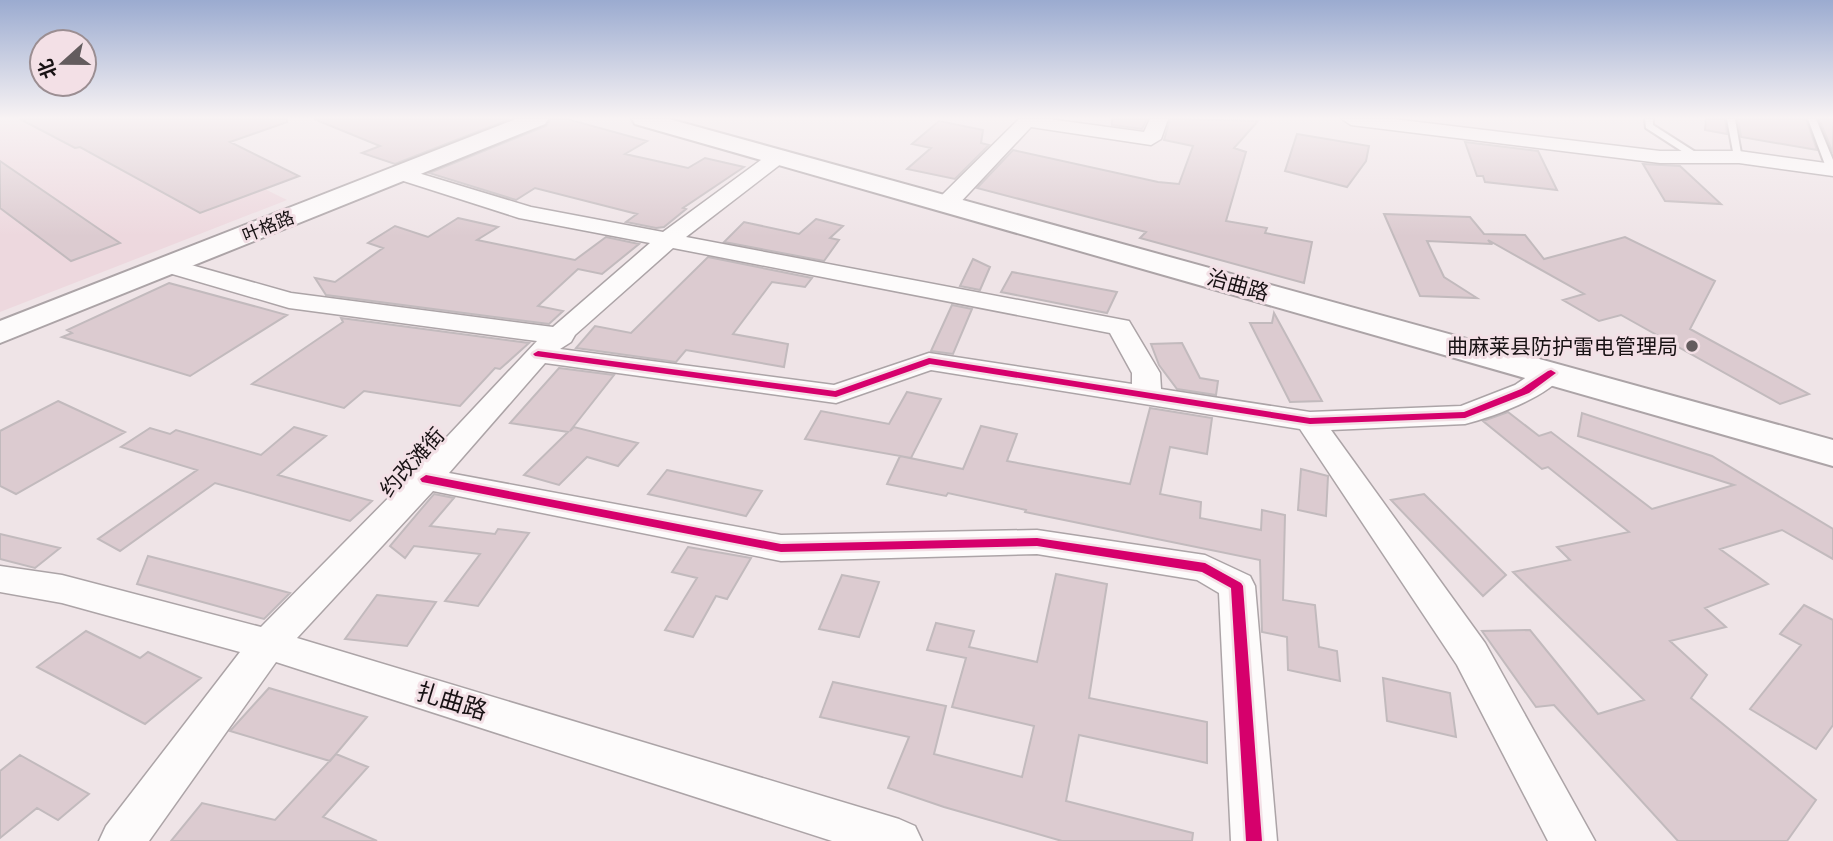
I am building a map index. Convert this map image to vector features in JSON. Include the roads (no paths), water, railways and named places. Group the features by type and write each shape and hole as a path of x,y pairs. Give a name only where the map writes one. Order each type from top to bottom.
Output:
{"main road":[{"name":"叶格路","path":"0,333 436,158"},
{"name":"治曲路","path":"787,158 1833,453"}],"street":[{"name":"约改滩街","path":"122,841 268,644 550,345 670,239 776,158"},
{"path":"947,203 991,158"},
{"path":"1748,158 1833,170"},
{"path":"398,173 527,213 1120,327 1146,373 1147,397"},
{"path":"170,266 289,300 836,394 929,361 1310,421 1465,415 1525,391 1551,373"},
{"path":"1310,421 1471,654 1572,841"},
{"path":"426,479 781,548 1037,542 1205,568 1237,586 1254,841"},
{"name":"扎曲路","path":"0,579 62,589 268,644 899,841"}],"place":[{"name":"曲麻莱县防护雷电管理局","path":"1692,346"}]}
